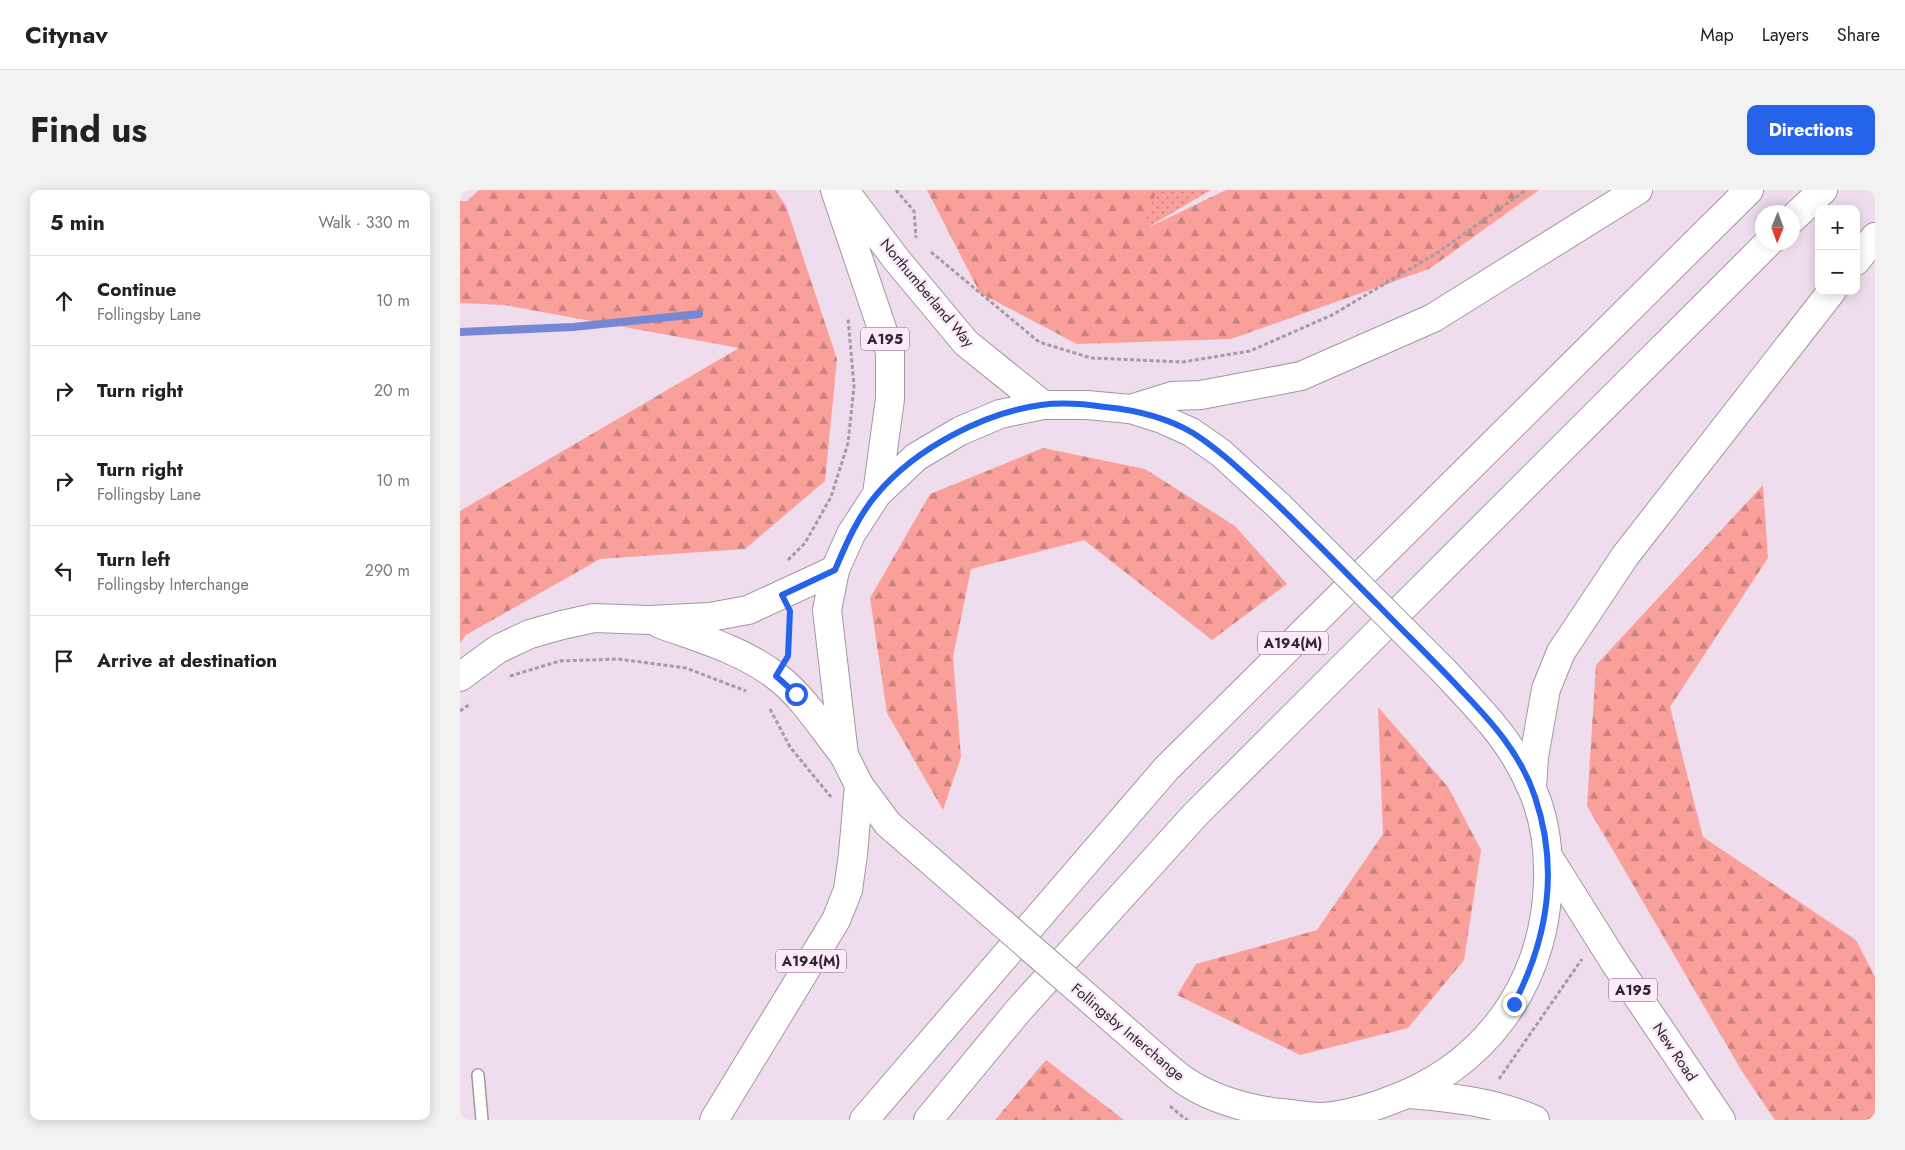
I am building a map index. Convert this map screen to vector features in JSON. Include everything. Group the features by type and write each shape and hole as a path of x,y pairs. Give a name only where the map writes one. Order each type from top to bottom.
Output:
{"main road":[{"name":"Northumberland Way","path":"835,190 890,352 890,399 877,494"},
{"name":"Northumberland Way","path":"844,190 896,259 966,342 1043,405"},
{"path":"1130,409 1172,396 1202,395 1301,376 1433,318 1638,190"},
{"name":"A194(M)","path":"864,1120 1166,769 1749,190"},
{"path":"1800,212 1823,190"},
{"path":"1860,256 1875,237"},
{"name":"A194(M)","path":"928,1120 1018,1010 1195,815 1761,250"},
{"path":"1532,788 1534,757 1546,689 1561,652 1625,556 1829,295"},
{"name":"Follingsby Interchange","path":"1043,405 1087,405 1130,409 1162,419 1191,432 1222,453 1279,506 1443,670 1498,728 1532,788 1544,828 1549,858 1548,893 1542,930 1533,963 1514,1004 1475,1050 1450,1070 1410,1094 1368,1109 1317,1119 1260,1111 1215,1096 1182,1080 888,824 859,784 844,755 827,610 835,570 851,534 877,494 916,457 960,431 1000,414 1043,405"},
{"path":"460,677 498,649 530,634 562,624 594,618 649,620 710,617 748,610 835,570"},
{"path":"649,620 736,652 770,687 796,694 844,755"},
{"name":"A194(M)","path":"714,1120 836,920 848,890 859,784"},
{"name":"New Road","path":"1549,858 1615,963 1721,1120"},
{"path":"1410,1094 1489,1103 1514,1110 1535,1120"}],"lane":[{"path":"478,1074 482,1120"}],"path":[{"path":"896,190 914,211 916,239"},
{"path":"931,252 1038,342 1091,358 1183,362 1250,351 1332,315 1437,253 1526,190"},
{"path":"848,316 854,386 848,443 831,497 805,543 773,576 790,611 788,656 770,687 790,747 827,794 856,820"},
{"path":"508,676 560,660 618,659 686,668 770,687"},
{"path":"460,710 476,699"},
{"path":"1496,1084 1586,952"}],"green space":[{"path":"479,190 775,190 786,206 837,359 825,481 745,549 600,559 466,635 460,643 460,511 739,348 504,305 460,303 460,201 467,201"},
{"path":"927,190 1157,190 1141,231 1226,190 1539,190 1429,269 1231,339 1077,344 980,293"},
{"path":"1111,190 1211,190 1140,232"},
{"path":"1043,448 1145,469 1235,526 1287,584 1212,640 1084,540 971,569 953,657 961,757 943,810 887,713 870,598 930,494"},
{"path":"1763,485 1768,558 1670,707 1703,837 1856,940 1875,977 1875,1120 1775,1120 1743,1073 1587,806 1596,665"},
{"path":"1378,707 1448,787 1481,850 1464,960 1408,1028 1300,1055 1177,995 1196,964 1317,930 1383,834"},
{"path":"1046,1060 1124,1120 995,1120"}],"waterway":[{"path":"460,332 573,327 699,314"}],"route":[{"path":"796,694 776,676 788,656 790,611 782,595 835,570 851,534 877,494 916,457 960,431 1000,414 1043,405 1087,405 1130,409 1162,419 1191,432 1222,453 1279,506 1443,670 1498,728 1516,757 1536,800 1544,828 1549,858 1548,893 1544,922 1536,954 1526,981 1514,1004"}]}
